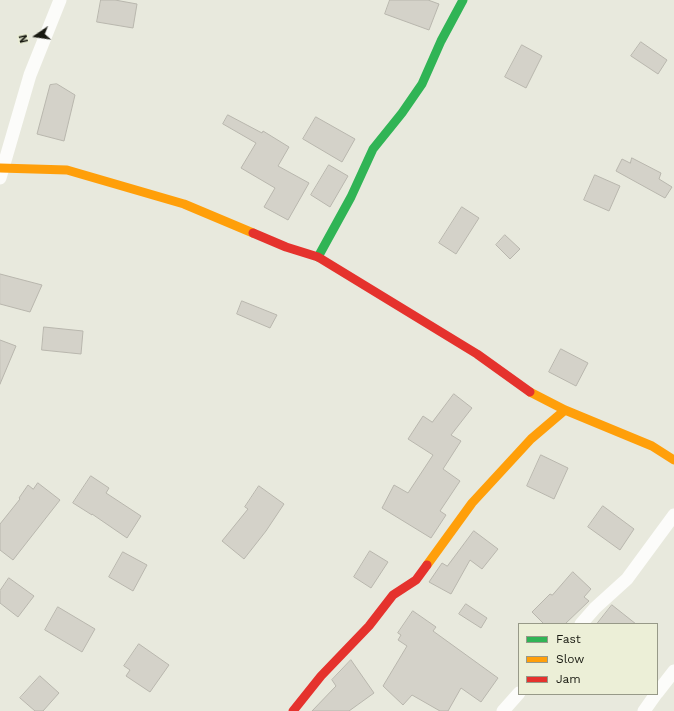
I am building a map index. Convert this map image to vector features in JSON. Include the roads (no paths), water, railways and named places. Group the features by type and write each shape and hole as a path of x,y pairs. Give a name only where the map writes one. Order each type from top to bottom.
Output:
{"street":[{"path":"60,0 30,75 1,169 67,170 184,204 286,247 318,257 477,354 526,390 565,410 652,446 674,460"},
{"path":"318,257 351,197 373,149 402,113 422,84 441,41 463,0"},
{"path":"292,711 321,676 369,626 393,595 416,580 472,503 531,439 565,410"},
{"path":"582,623 595,608 627,579 674,515"},
{"path":"658,693 674,671"},
{"path":"503,711 518,694"},
{"path":"644,711 656,695"}]}
